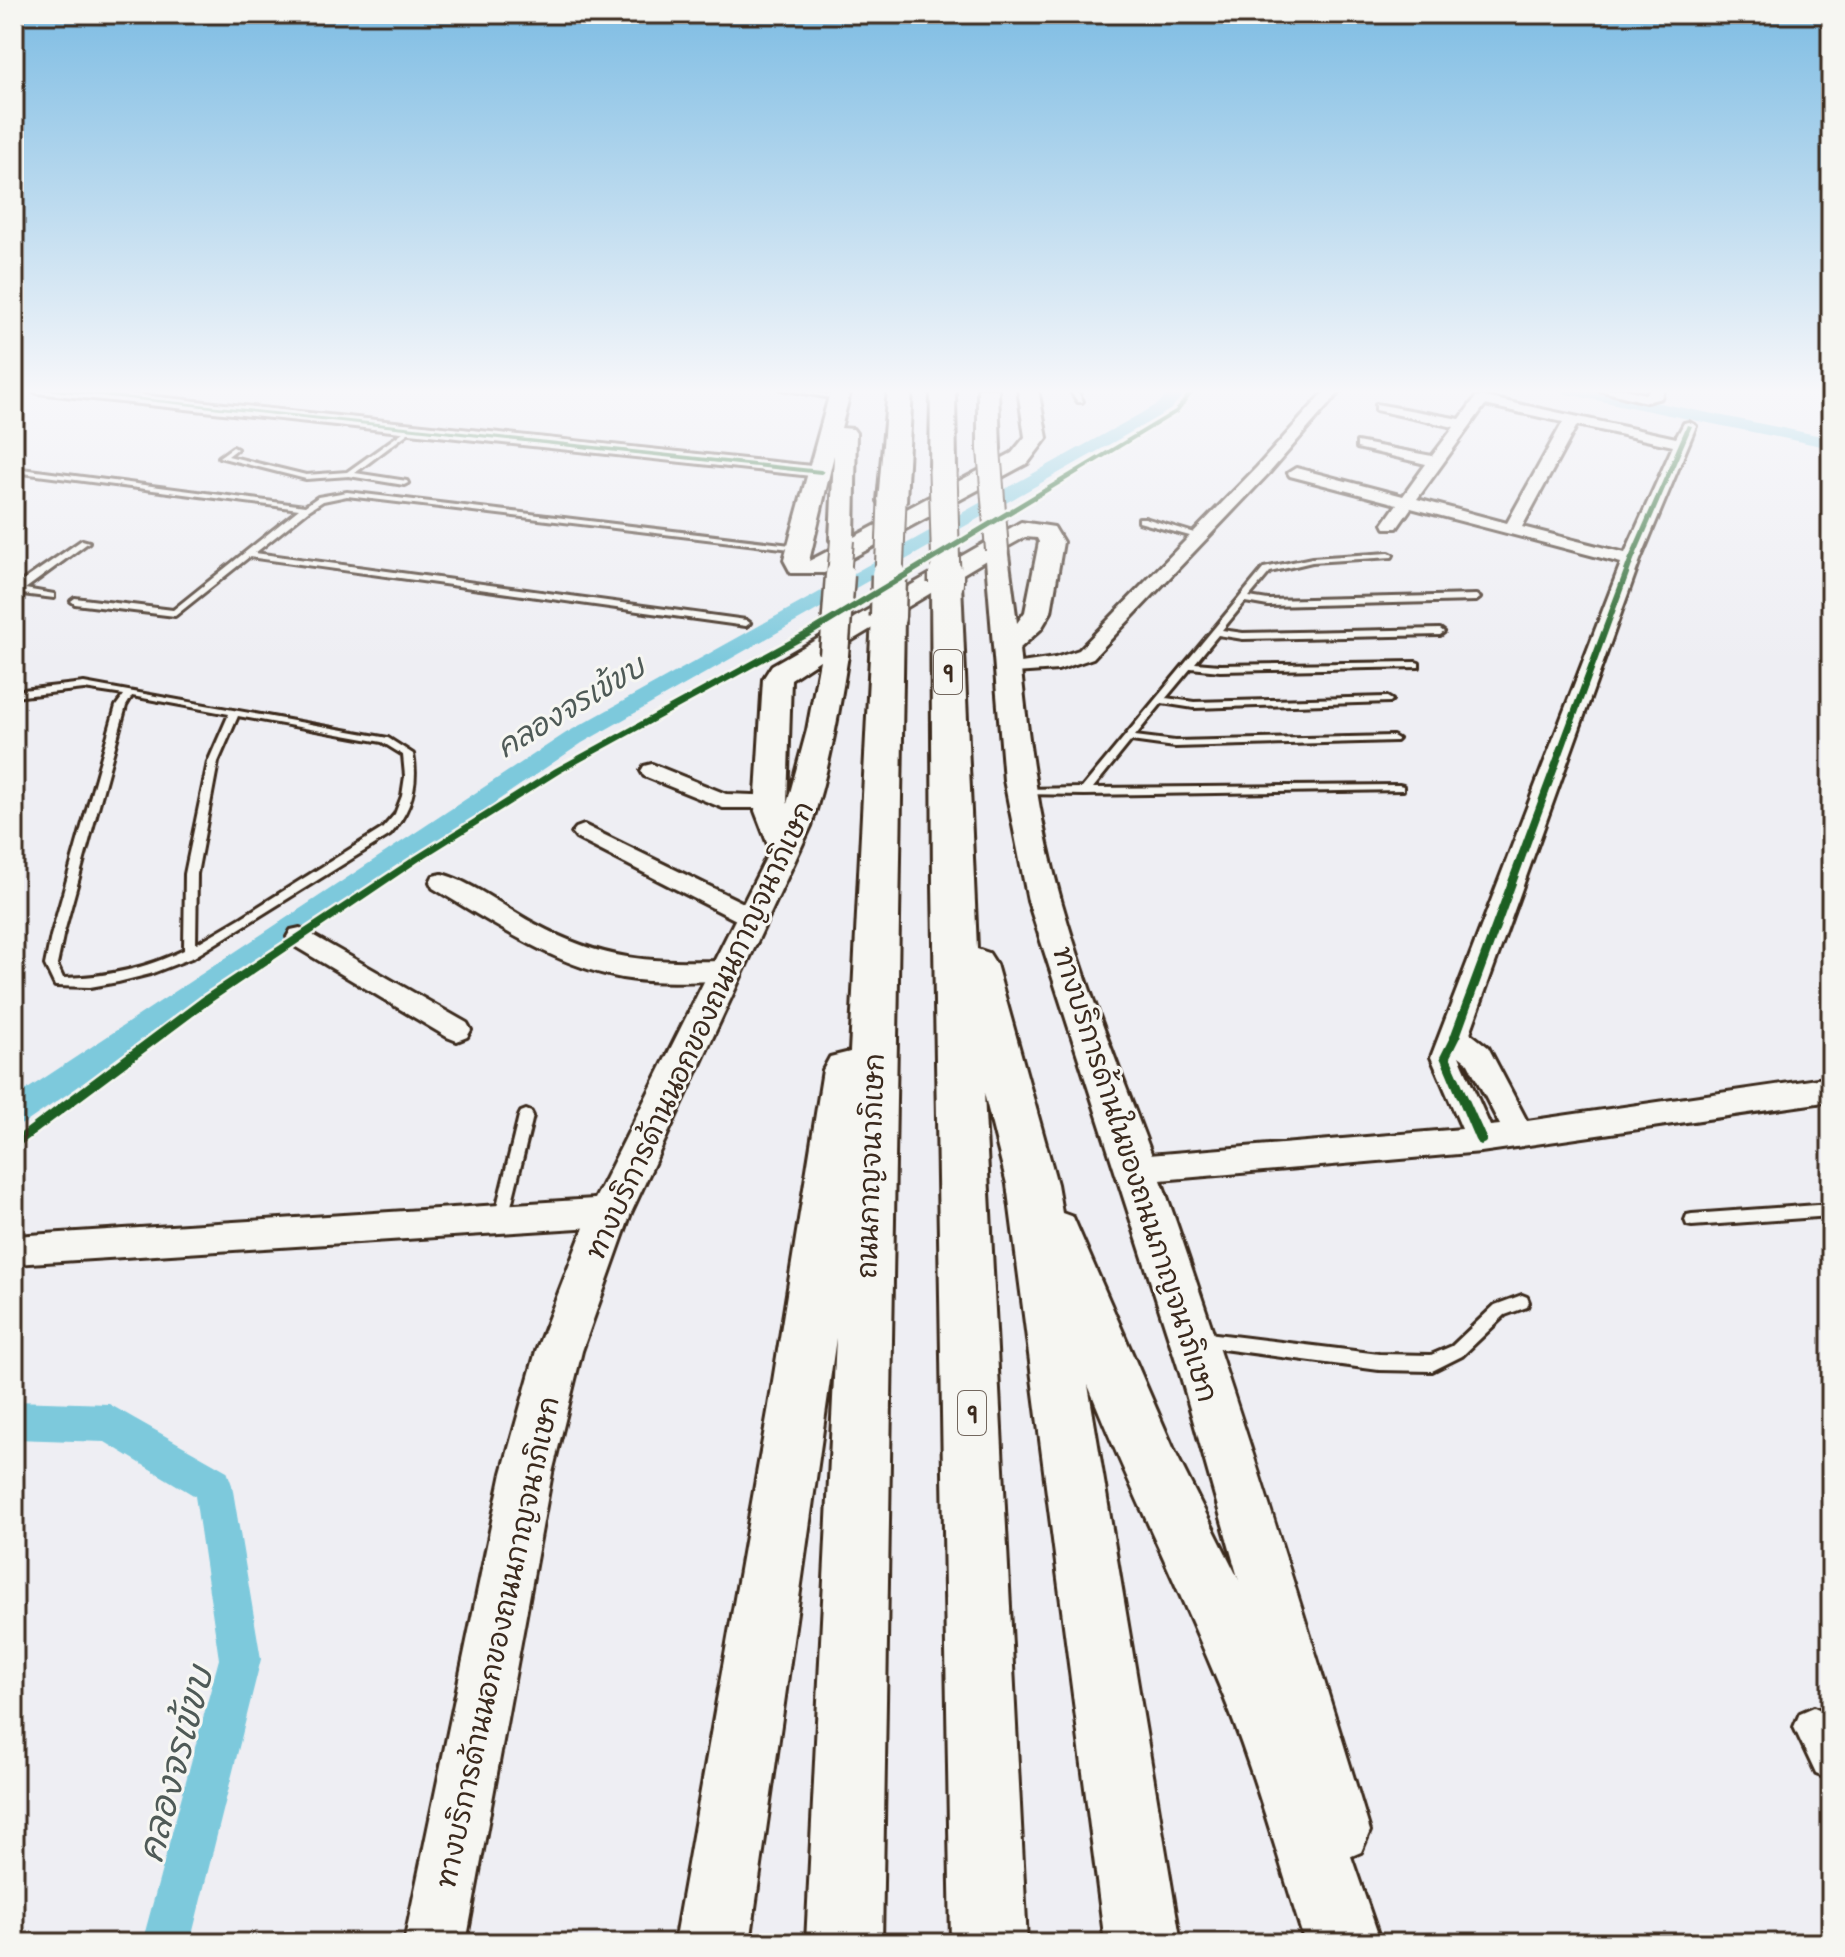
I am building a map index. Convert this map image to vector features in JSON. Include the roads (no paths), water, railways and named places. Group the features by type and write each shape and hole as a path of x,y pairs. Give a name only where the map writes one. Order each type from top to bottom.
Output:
{"highway":[{"name":"ถนนกาญจนาภิเษก","path":"844,1943 893,480"},
{"name":"9","path":"943,480 953,884 989,1943"},
{"path":"953,884 1032,1184 1143,1943"},
{"path":"712,1943 803,1376 840,1132 853,1022 877,956"},
{"path":"1032,1184 1154,1473 1244,1662 1290,1784 1343,1943"}],"main road":[{"path":"819,480 799,548 797,566 815,568 978,480"},
{"name":"ทางบริการด้านนอกของถนนกาญจนาภิเษก","path":"435,1943 527,1473 559,1351 610,1212 805,805 820,745 834,655 842,540 842,480"},
{"name":"ทางบริการด้านในของถนนกาญจนาภิเษก","path":"991,480 1020,792 1034,860 1060,946 1193,1338 1256,1542 1372,1943"},
{"path":"786,850 775,827 771,801 777,679 782,671 1021,529 1040,529 1046,532 1051,542 1038,612 1007,658"}],"street":[{"path":"1007,658 1058,664 1086,654 1251,480"},
{"path":"1324,480 1631,560"},
{"path":"1391,524 1423,480"},
{"path":"1512,530 1539,480"},
{"path":"1481,1140 1445,1057 1631,560 1665,480"},
{"path":"652,771 723,801 771,801"},
{"path":"584,833 753,918"},
{"path":"442,882 533,934 584,957 620,968 727,971"},
{"path":"300,937 457,1030"},
{"path":"1455,1037 1478,1055 1519,1134"},
{"path":"1137,1169 1481,1140 1831,1089"},
{"path":"14,1250 610,1212"}],"lane":[{"path":"93,480 306,508"},
{"path":"388,480 404,483"},
{"path":"75,601 175,613 306,508 321,499 347,494 799,548"},
{"path":"1142,520 1200,536"},
{"path":"16,591 85,542"},
{"path":"250,555 746,623"},
{"path":"1084,792 1267,570 1287,564 1389,555"},
{"path":"16,591 51,596"},
{"path":"1243,599 1268,603 1476,598"},
{"path":"1216,632 1243,636 1440,632"},
{"path":"1189,665 1220,668 1416,665"},
{"path":"14,694 84,686 130,693 385,740 408,754 408,797 398,819 386,832 213,942 168,965 119,980 59,983 51,965 121,706 130,693"},
{"path":"1160,700 1194,705 1387,700"},
{"path":"190,954 191,874 213,762 235,712"},
{"path":"1128,738 1175,744 1393,739"},
{"path":"1020,792 1399,788"},
{"path":"501,1219 526,1116"},
{"path":"1692,1220 1831,1210"},
{"path":"1193,1338 1379,1362 1432,1363 1457,1351 1500,1310 1522,1302"}],"waterway":[{"name":"คลองจรเข้ขบ","path":"14,1114 574,738 1033,480"},
{"name":"คลองจรเข้ขบ","path":"14,1420 109,1423 213,1485 240,1659 166,1943"}]}
